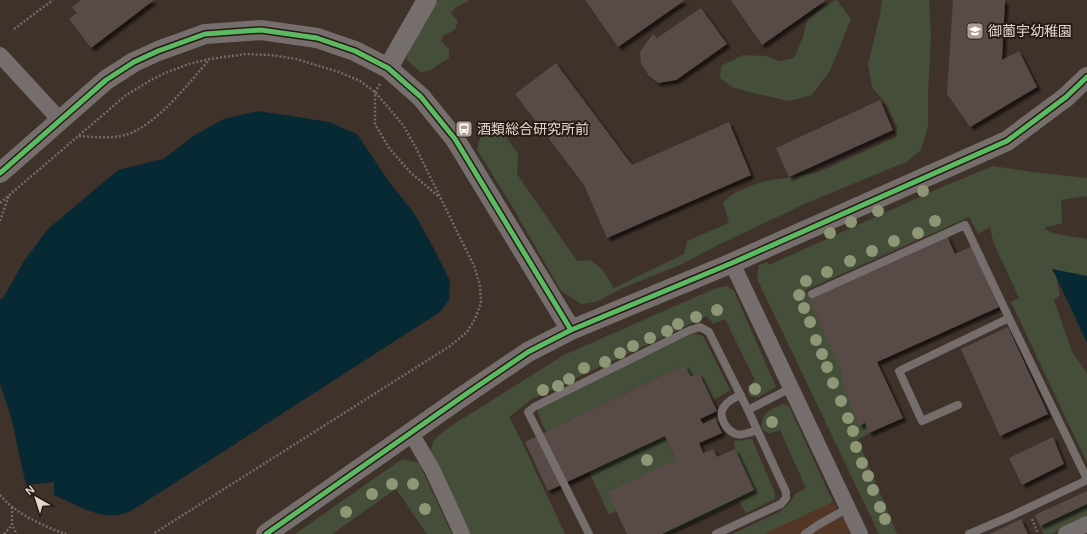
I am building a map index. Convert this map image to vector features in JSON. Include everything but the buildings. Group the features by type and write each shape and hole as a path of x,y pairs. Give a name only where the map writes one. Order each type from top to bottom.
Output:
{"street":[{"path":"384,76 426,0"},
{"path":"0,174 106,80 134,62 158,51 205,34 261,30 317,38 355,51 384,76 421,97 455,139 571,330"},
{"path":"0,54 60,120"},
{"path":"266,534 528,352 571,330 732,263 1007,141 1066,97 1087,77"},
{"path":"732,263 860,534"},
{"path":"411,433 433,471 462,534"},
{"path":"1066,534 1087,524"}],"lane":[{"path":"812,294 965,224 1087,480 969,534"},
{"path":"958,405 922,421 899,371 1009,318"},
{"path":"589,534 528,412 534,407 690,330 700,327 709,332 741,395 786,492 786,498 781,504 716,534"},
{"path":"748,410 791,388"},
{"path":"741,395 730,401 723,409 722,416 724,423 729,430 736,434 744,434 757,430"},
{"path":"805,534 848,508"}],"path":[{"path":"14,29 53,0"},
{"path":"0,203 125,96 151,80 189,64 210,59 246,54 271,54 296,59 339,72 360,81 375,92 403,125 416,148 474,266 480,284 481,303 467,332 450,346 153,534"},
{"path":"79,136 111,138 127,134 143,126 177,97 210,59"},
{"path":"384,76 375,92 375,124 389,148 410,172 441,198"},
{"path":"0,221 9,195"},
{"path":"0,495 17,511 66,534"},
{"path":"12,507 12,525 18,534"},
{"path":"4,534 12,525"}],"shaded area":[{"path":"833,502 851,534 760,534"}],"green space":[{"path":"438,0 469,0 455,8 451,13 458,21 455,30 443,36 441,41 449,49 449,58 429,71 420,72 406,59 411,46"},
{"path":"836,0 851,19 830,71 812,95 789,101 732,87 720,78 721,66 743,55 767,56 779,61 794,58 803,37 807,20 824,6"},
{"path":"882,0 929,0 931,34 928,126 921,150 906,162 809,202 720,244 680,265 625,287 596,302 581,304 561,291 512,206 477,150 480,138 491,126 502,131 518,154 517,174 577,261 591,260 602,269 614,288 684,254 687,241 729,223 723,202 734,193 761,182 816,173 896,137 897,127 887,105 872,87 868,64 880,15"},
{"path":"993,166 1087,178 1087,196 1061,200 1062,223 1044,228 1052,233 1087,239 1087,276 1052,270 1056,276 1060,295 1054,300 1072,352 1087,373 1087,463 1011,302 1019,298 993,241 990,227 978,234 969,217 806,290 844,377 841,378 869,433 858,440 897,534 879,534 758,281 757,274 759,265 767,262 769,265 942,187"},
{"path":"727,286 734,291 776,387 759,397 751,397 748,393 748,386 755,380 725,319 713,324 707,316 532,399 509,417 565,534 470,534 431,452 432,444 439,436 448,428 564,355 716,288"},
{"path":"693,333 703,336 730,390 712,401 699,373 691,377 685,365 546,432 537,412 539,408"},
{"path":"783,404 789,406 833,502 764,534 732,534 781,511 791,501 795,494 806,488 780,430 767,433 761,427 762,421 766,414"},
{"path":"665,436 676,460 607,492 616,511 609,515 589,472"},
{"path":"752,439 775,493 775,499 746,513 739,501 668,534 662,534 754,490 735,449 734,441"},
{"path":"402,459 419,463 452,534 427,534 396,489 332,534 295,534"},
{"path":"1087,504 1087,518 1051,534 1044,534 1040,526"}],"water":[{"path":"258,111 329,122 357,134 389,182 414,213 433,247 450,281 449,300 440,312 131,511 119,515 102,514 86,510 54,495 54,482 26,485 11,417 0,384 0,300 3,298 24,261 48,229 118,170 163,159 195,135 224,119"},
{"path":"1052,269 1087,276 1087,343 1056,276"}],"cycle path":[{"path":"0,173 106,80 134,62 158,51 205,34 261,30 317,38 355,51 388,68 421,97 455,139 571,330"},
{"path":"266,534 528,352 571,330 732,263 1007,141 1066,97 1087,77"}],"place":[{"name":"御薗宇幼稚園","path":"975,31"},
{"name":"酒類総合研究所前","path":"464,129"}]}
